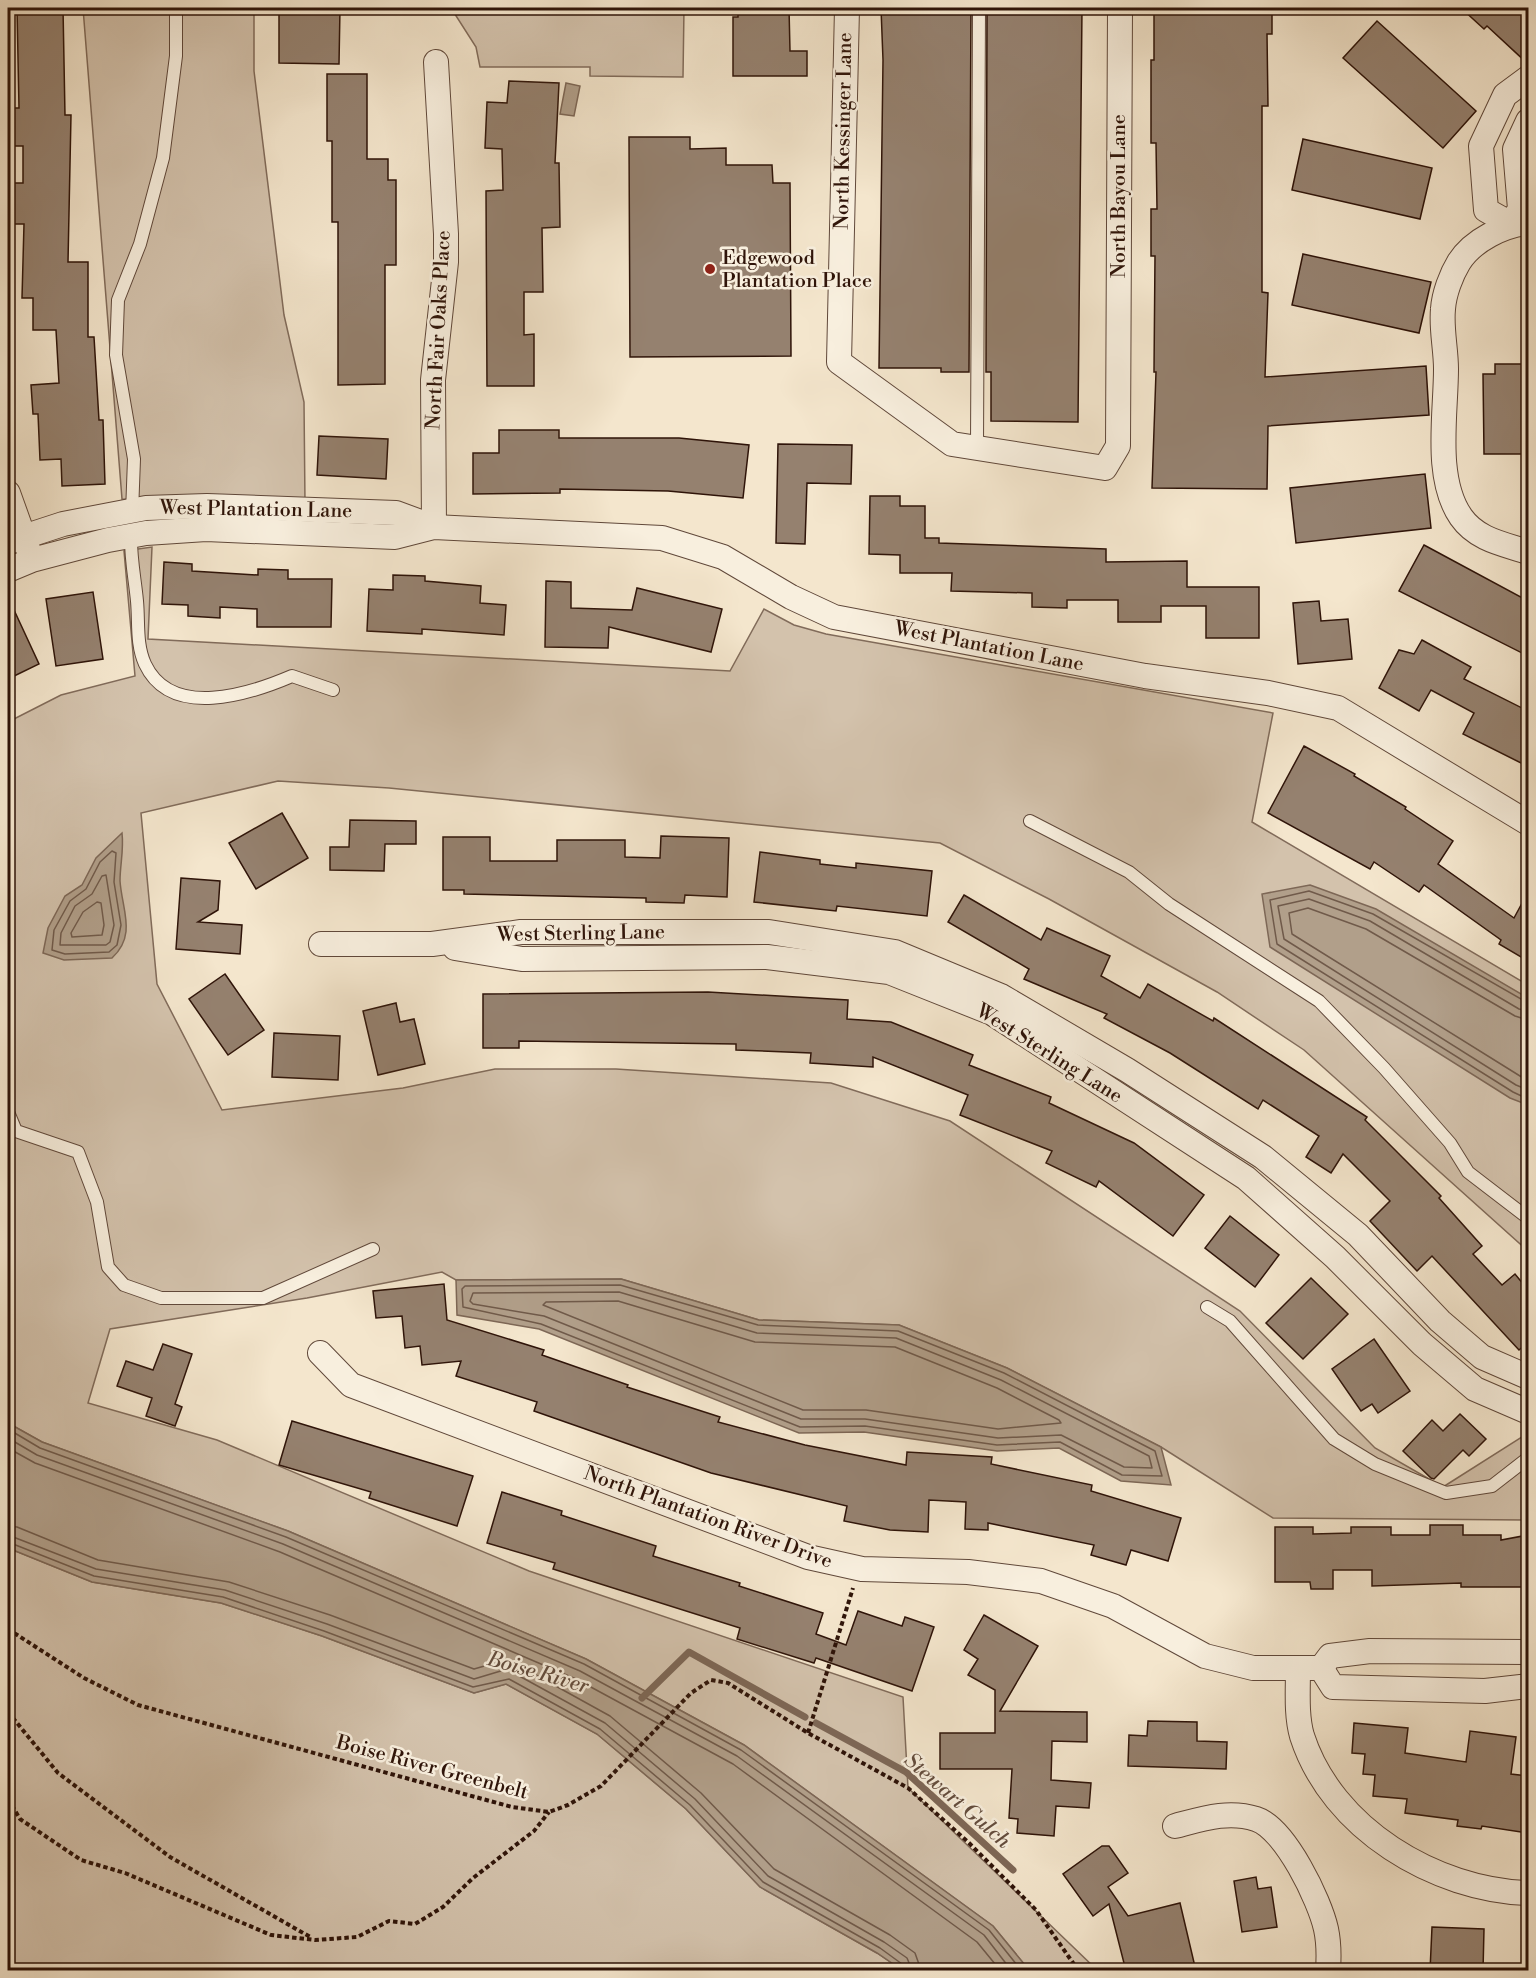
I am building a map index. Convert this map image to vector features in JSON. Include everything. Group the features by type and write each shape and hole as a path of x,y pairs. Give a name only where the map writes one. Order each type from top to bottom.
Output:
{"street":[{"name":"North Kessinger Lane","path":"847,8 839,362 952,444 976,447"},
{"name":"North Bayou Lane","path":"976,447 1105,468 1118,446 1120,8"},
{"name":"North Fair Oaks Place","path":"434,527 433,380 446,244 436,62"},
{"path":"1520,223 1486,210 1481,146 1505,94 1528,78"},
{"path":"1520,223 1515,149 1528,121"},
{"path":"1520,223 1483,240 1460,261 1448,287 1443,310 1446,368 1443,436 1449,494 1462,518 1482,537 1528,552"},
{"path":"8,492 15,539 32,560"},
{"name":"West Plantation Lane","path":"15,539 63,524 132,510 207,506 396,513 434,527"},
{"name":"West Plantation Lane","path":"8,570 32,560 131,535 206,530 394,537 434,527 662,538 723,557 791,597 834,617 1145,676 1268,693 1338,708 1528,823"},
{"name":"West Sterling Lane","path":"321,944 432,944 521,932 769,932 895,952 1001,996 1127,1070 1263,1157 1358,1235 1440,1321 1482,1357 1528,1377"},
{"name":"West Sterling Lane","path":"432,944 522,959 767,957 889,972 992,1014 1246,1178 1335,1257 1422,1344 1475,1389 1528,1410"},
{"name":"North Plantation River Drive","path":"320,1353 351,1385 808,1557 862,1569 968,1572 1041,1581 1113,1606 1205,1656 1253,1668 1310,1668"},
{"path":"1528,1652 1370,1651 1330,1656 1310,1668 1298,1710 1302,1735 1311,1758 1326,1782 1361,1824 1382,1842 1428,1870 1480,1888 1528,1893"},
{"path":"1310,1668 1333,1687 1485,1691 1528,1686"},
{"path":"1175,1826 1227,1814 1258,1820 1274,1833 1287,1849 1318,1902 1329,1950 1328,1971"}],"lane":[{"path":"176,8 176,56 163,158 140,244 118,300 116,355 134,459 131,535 137,605 136,631 144,663 154,680 178,695 220,699 259,690 292,676 333,690"},
{"path":"976,447 979,8"},
{"path":"1030,821 1129,872 1169,904 1319,1001 1384,1068 1450,1143 1468,1172 1528,1218"},
{"path":"8,1112 16,1131 78,1152 98,1202 108,1267 124,1285 161,1298 263,1298 373,1249"},
{"path":"1207,1307 1230,1321 1334,1439 1375,1464 1446,1493 1492,1486 1528,1458"}],"path":[{"path":"808,1733 854,1587"},
{"name":"Boise River Greenbelt","path":"8,1629 84,1678 138,1705 512,1807 549,1812 568,1805 601,1786 691,1693 711,1680 728,1683 808,1733 908,1788 969,1843 1035,1910 1078,1971"},
{"path":"8,1712 58,1773 170,1857 315,1940"},
{"path":"8,1799 20,1819 81,1860 125,1873 271,1935 315,1940 357,1937 389,1921 415,1924 443,1907 473,1878 534,1832 549,1812"}],"shaded area":[{"path":"83,8 254,8 254,71 284,315 304,402 305,503 122,499"},
{"path":"451,8 684,8 683,77 590,76 590,67 480,67 476,47"},
{"path":"152,547 148,639 730,671 764,609 794,625 826,634 1273,713 1252,822 1528,985 1528,1251 1304,1050 1217,992 1049,899 940,843 389,788 278,781 141,813 157,984 222,1110 403,1088 495,1069 616,1069 831,1083 950,1121 1240,1311 1375,1448 1443,1487 1528,1433 1528,1520 1273,1518 1161,1447 1007,1368 899,1325 759,1320 621,1279 456,1280 442,1272 307,1298 110,1329 88,1403 217,1440 529,1571 903,1697 908,1788 1097,1970 1029,1970 993,1926 744,1745 586,1659 288,1531 42,1442 8,1423 8,722 61,695 135,676 124,551"},
{"path":"8,1548 92,1582 221,1603 322,1636 474,1693 506,1684 597,1734 686,1809 760,1887 877,1953 902,1970 8,1970"}],"water":[{"path":"566,83 580,86 574,116 560,114"},
{"path":"122,833 120,881 126,931 120,949 112,958 64,960 43,953 48,928 65,896 82,885 96,858"},
{"path":"1310,885 1376,909 1528,998 1528,1105 1510,1098 1270,947 1262,894"},
{"path":"621,1279 759,1320 899,1325 1007,1368 1161,1447 1171,1485 1121,1481 1059,1448 997,1451 864,1432 799,1433 539,1329 457,1315 456,1280"},
{"name":"Boise River","path":"8,1423 42,1442 288,1531 586,1659 744,1745 993,1926 1029,1970 902,1970 877,1953 760,1887 686,1809 597,1734 506,1684 474,1693 322,1636 221,1603 92,1582 8,1548"}],"building":[{"path":"17,8 63,8 65,115 71,115 68,262 88,262 88,337 94,337 99,420 103,420 105,484 62,486 61,459 40,460 38,414 33,414 31,385 59,383 56,330 33,330 33,298 22,298 24,224 8,224 8,183 23,183 23,146 8,146 8,108 19,108"},
{"path":"279,8 340,8 339,64 279,63"},
{"path":"738,8 789,8 790,51 807,51 807,76 733,76 733,17 738,17"},
{"path":"881,8 971,8 969,372 941,372 941,368 879,368 883,60"},
{"path":"987,8 1082,8 1078,422 991,421 991,372 986,372"},
{"path":"1154,8 1272,8 1272,34 1267,34 1268,106 1262,106 1262,292 1268,293 1265,377 1426,366 1429,415 1268,426 1267,489 1152,488 1156,372 1154,372 1155,256 1151,256 1151,209 1157,209 1156,143 1151,143 1151,60 1154,60"},
{"path":"1461,8 1528,8 1528,64 1487,26 1484,29"},
{"path":"1377,21 1476,111 1443,148 1343,58"},
{"path":"327,74 367,74 367,159 388,159 388,180 396,180 396,265 385,265 385,384 338,385 338,222 332,222 332,141 327,141"},
{"path":"509,81 559,83 555,163 559,163 560,227 542,228 543,292 524,292 524,335 534,334 534,386 487,386 486,191 503,190 502,149 485,148 487,102 507,103"},
{"name":"Edgewood Plantation Place","path":"629,137 690,137 690,149 726,148 726,165 772,165 773,183 790,183 791,356 630,357"},
{"path":"1303,139 1432,168 1420,219 1292,190"},
{"path":"1303,254 1431,282 1419,333 1292,305"},
{"path":"1495,364 1528,364 1528,454 1484,454 1483,374 1495,374"},
{"path":"499,430 559,430 559,438 679,438 749,445 743,498 668,491 560,489 560,493 473,494 473,453 499,453"},
{"path":"319,436 388,439 386,479 317,475"},
{"path":"778,444 852,445 851,484 807,483 805,544 776,543"},
{"path":"1425,474 1431,528 1296,543 1290,488"},
{"path":"870,496 900,496 900,506 925,506 925,538 939,538 939,543 1106,549 1106,562 1187,561 1187,587 1259,587 1259,638 1206,638 1206,606 1161,606 1161,622 1118,622 1118,600 1067,600 1067,608 1032,607 1032,593 951,591 952,573 900,573 900,555 869,554"},
{"path":"1424,545 1528,601 1528,656 1399,591"},
{"path":"164,562 192,564 192,571 258,575 258,569 288,570 288,579 332,579 331,627 257,627 257,609 220,607 220,618 188,616 188,605 162,604"},
{"path":"393,575 425,576 425,581 481,586 480,603 506,605 504,635 422,629 422,634 367,631 369,589 393,590"},
{"path":"546,581 571,582 571,608 632,610 637,588 722,609 711,652 609,627 608,648 545,647"},
{"path":"93,592 103,659 56,666 46,599"},
{"path":"8,597 39,664 8,679"},
{"path":"1319,601 1321,621 1348,619 1352,659 1298,664 1293,603"},
{"path":"1422,640 1471,667 1464,679 1528,711 1528,748 1521,763 1463,734 1474,713 1431,690 1419,711 1379,688 1399,650 1414,654"},
{"path":"1304,746 1355,774 1354,776 1406,807 1405,809 1453,841 1438,864 1514,918 1528,892 1528,961 1499,944 1501,940 1424,885 1419,892 1374,862 1370,869 1268,813"},
{"path":"282,813 308,858 256,889 229,843"},
{"path":"350,820 416,821 416,844 385,844 384,871 330,870 330,847 349,847"},
{"path":"661,836 729,838 727,897 685,895 684,903 646,902 646,898 464,894 464,890 443,890 443,837 490,837 490,861 557,861 557,840 625,840 625,857 660,858"},
{"path":"760,852 820,860 820,864 856,868 856,863 932,871 927,916 837,906 836,911 754,902"},
{"path":"181,878 220,881 218,910 198,922 242,925 240,954 176,949"},
{"path":"964,895 1041,940 1047,928 1110,956 1101,976 1140,998 1148,984 1213,1021 1214,1018 1367,1117 1365,1120 1441,1196 1439,1198 1482,1246 1473,1254 1502,1285 1515,1274 1528,1290 1528,1342 1519,1350 1432,1256 1417,1271 1370,1221 1390,1201 1343,1154 1331,1173 1306,1157 1319,1136 1263,1100 1258,1109 1170,1053 1104,1018 1107,1014 1024,979 1029,969 948,922"},
{"path":"225,974 264,1030 228,1055 189,999"},
{"path":"708,992 848,1000 847,1019 891,1022 973,1055 969,1065 1051,1097 1049,1103 1134,1143 1204,1195 1173,1236 1099,1181 1096,1187 1046,1163 1052,1151 960,1115 968,1095 873,1057 873,1067 810,1063 811,1053 736,1050 736,1044 519,1041 519,1048 483,1048 483,994"},
{"path":"396,1003 400,1022 414,1019 425,1064 378,1075 363,1011"},
{"path":"274,1033 340,1036 338,1080 272,1077"},
{"path":"1230,1216 1279,1255 1255,1287 1205,1248"},
{"path":"1311,1278 1348,1314 1303,1359 1266,1323"},
{"path":"444,1284 447,1320 544,1350 542,1355 628,1385 627,1387 720,1417 718,1422 805,1445 906,1465 907,1452 992,1457 991,1464 1092,1485 1091,1491 1181,1518 1168,1561 1131,1550 1126,1565 1091,1555 1094,1545 988,1523 988,1530 965,1529 966,1502 929,1500 928,1532 890,1530 844,1521 847,1506 711,1473 534,1411 537,1402 456,1376 461,1361 422,1365 420,1346 405,1348 402,1316 376,1318 373,1291"},
{"path":"1374,1339 1410,1391 1378,1413 1372,1404 1361,1411 1332,1369"},
{"path":"163,1344 192,1354 175,1404 182,1407 175,1426 146,1416 152,1398 117,1386 126,1361 153,1370"},
{"path":"1460,1414 1486,1439 1469,1456 1463,1450 1434,1479 1431,1478 1403,1451 1432,1420 1443,1431"},
{"path":"292,1421 473,1476 457,1526 369,1498 371,1492 279,1465"},
{"path":"502,1492 562,1511 561,1515 656,1546 653,1556 740,1583 739,1586 823,1613 816,1634 846,1645 858,1611 902,1626 905,1617 934,1627 912,1691 816,1658 814,1663 737,1639 740,1628 553,1569 555,1563 487,1543"},
{"path":"1430,1525 1463,1525 1463,1535 1501,1535 1501,1540 1528,1535 1528,1587 1461,1587 1461,1583 1372,1586 1372,1570 1333,1570 1333,1589 1311,1589 1310,1582 1275,1582 1275,1527 1313,1527 1313,1534 1351,1533 1351,1527 1391,1527 1391,1535 1430,1535"},
{"path":"984,1615 1038,1646 1000,1711 1087,1712 1087,1742 1052,1741 1051,1780 1091,1783 1089,1808 1056,1806 1054,1836 1017,1833 1018,1819 1009,1818 1012,1769 940,1769 940,1733 995,1733 995,1690 968,1675 978,1659 964,1650"},
{"path":"1148,1721 1197,1722 1197,1741 1227,1742 1226,1769 1128,1766 1129,1735 1147,1736"},
{"path":"1354,1723 1408,1728 1405,1753 1466,1762 1470,1731 1516,1737 1511,1774 1528,1776 1528,1833 1482,1826 1481,1829 1457,1826 1458,1820 1405,1813 1407,1799 1373,1796 1375,1775 1363,1774 1365,1754 1352,1753"},
{"path":"1102,1846 1109,1846 1128,1873 1108,1887 1128,1916 1180,1903 1196,1971 1126,1971 1109,1904 1093,1916 1063,1874"},
{"path":"1256,1877 1258,1889 1271,1887 1277,1927 1242,1932 1234,1881"},
{"path":"1432,1927 1484,1929 1483,1971 1430,1971"}],"waterway":[{"name":"Stewart Gulch","path":"642,1698 689,1652 805,1717"},
{"name":"Stewart Gulch","path":"816,1723 906,1772 1013,1870"}],"place":[{"name":"Edgewood Plantation Place","path":"710,269"}]}
